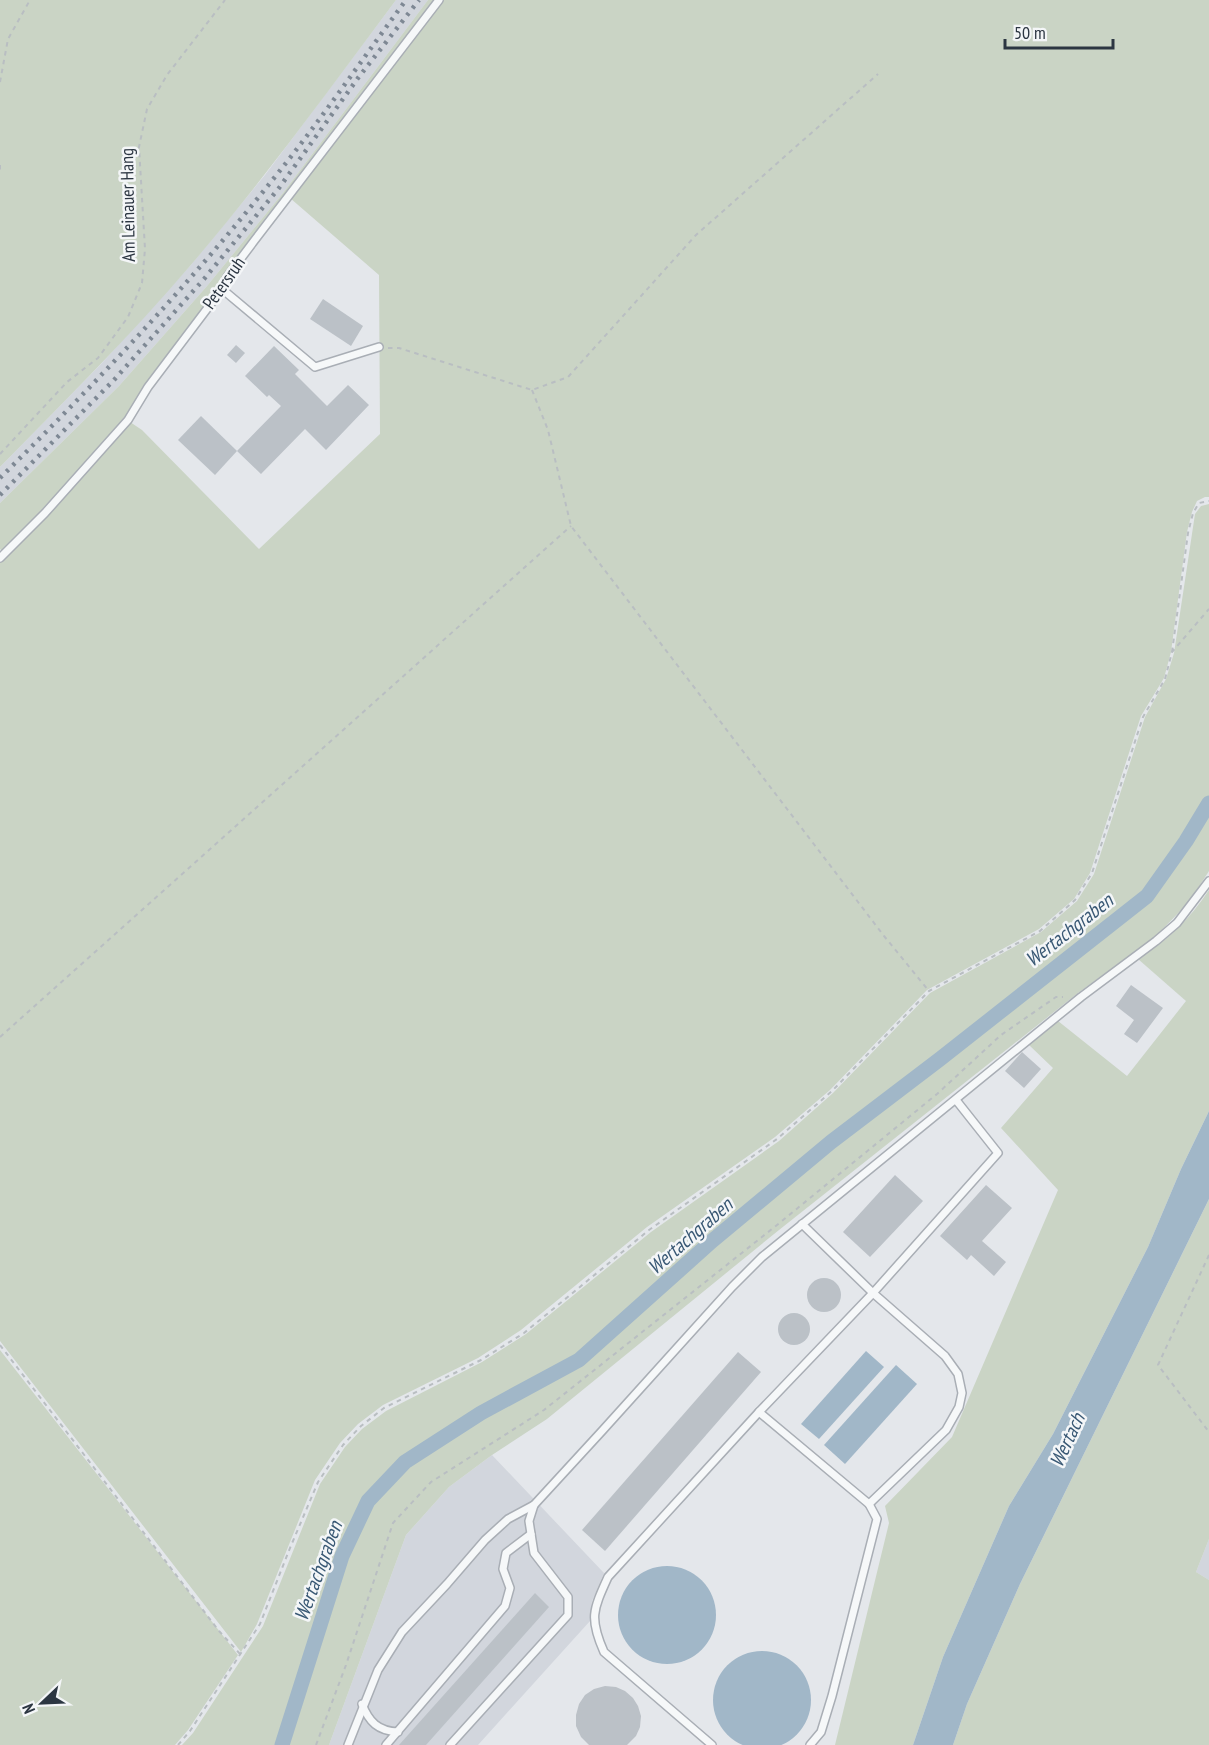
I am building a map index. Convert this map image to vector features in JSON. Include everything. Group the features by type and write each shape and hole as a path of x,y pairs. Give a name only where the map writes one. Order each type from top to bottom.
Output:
{"lane":[{"name":"Petersruh","path":"0,558 45,513 128,420 148,387 222,289 227,277 439,0"},
{"path":"222,289 315,367 379,347"},
{"path":"348,1745 378,1670 402,1632 485,1540 508,1519 534,1505 732,1287 762,1257 802,1224 1081,997 1156,941 1193,904 1209,882"},
{"path":"712,1745 604,1652 595,1631 594,1615 597,1602 608,1577 759,1412 873,1293 998,1153 956,1100"},
{"path":"802,1224 873,1293 945,1356 958,1374 962,1393 959,1407 946,1430 869,1504"},
{"path":"759,1412 869,1504 877,1519 832,1696 821,1731 810,1745"},
{"path":"450,1745 568,1615 568,1597 534,1553 530,1521 534,1505"},
{"path":"386,1745 505,1606 510,1588 503,1569 506,1553 531,1534"},
{"path":"363,1704 368,1718 376,1726 387,1731 398,1732"}],"path":[{"path":"0,82 8,39 30,0"},
{"name":"Am Leinauer Hang","path":"0,454 67,382 98,358 128,317 142,283 145,249 139,147 147,109 167,75 225,0"},
{"path":"379,347 399,348 532,390 568,377 696,235 878,74"},
{"path":"0,165 0,172"},
{"path":"532,390 548,429 571,526 876,927 929,991"},
{"path":"178,1745 190,1731 260,1624 318,1482 343,1445 361,1426 384,1408 481,1360 524,1333 649,1230 777,1139 832,1091 929,991 1040,931 1075,900 1092,873 1143,717 1165,679 1172,652 1188,533 1199,503 1209,501"},
{"path":"0,1037 571,526"},
{"path":"1172,652 1209,609"},
{"path":"316,1745 346,1665 393,1523 431,1482 544,1410 937,1094 1002,1035 1056,997 1081,997"},
{"path":"1209,1255 1158,1365 1209,1432"},
{"path":"0,1345 219,1631 241,1655"}],"shaded area":[{"path":"396,0 428,0 283,193 207,286 119,386 0,503 0,467 102,363 190,266 265,175"},
{"path":"492,1455 604,1573 592,1601 590,1621 478,1745 329,1745 406,1535 449,1487"},
{"path":"1209,1539 1209,1580 1196,1572"}],"green space":[{"path":"0,0 396,0 270,168 190,266 121,343 0,467"},
{"path":"428,0 435,0 126,418 3,552 0,549 0,503 119,386 207,286 283,193"},
{"path":"442,0 1209,0 1209,497 1197,501 1187,532 1171,652 1164,678 1141,716 1090,873 1074,899 1039,929 927,990 830,1090 775,1137 647,1227 521,1330 478,1358 383,1405 358,1424 340,1443 315,1480 257,1624 241,1652 0,1341 0,563 47,516 130,422 142,430 259,549 380,434 379,275 290,198"},
{"path":"1209,504 1209,871 1189,902 1154,938 1078,993 779,1230 547,1419 449,1487 406,1535 329,1745 182,1745 193,1733 263,1626 320,1484 345,1447 362,1429 386,1411 482,1362 526,1334 651,1232 779,1141 833,1093 930,993 1041,932 1077,901 1094,874 1145,717 1166,679 1174,653 1195,514 1201,506"},
{"path":"1209,890 1209,1111 1181,1169 1148,1247 1053,1434 1009,1506 943,1657 913,1745 835,1745 889,1523 885,1506 952,1437 1058,1190 1001,1128 1053,1068 1029,1045 1058,1021 1127,1076 1186,1001 1138,959 1177,929"},
{"path":"1209,1199 1209,1539 1196,1572 1209,1580 1209,1745 953,1745 967,1704 1020,1584"},
{"path":"0,1350 238,1655 188,1730 175,1745 0,1745"}],"water":[{"name":"Wertach","path":"1209,1111 1209,1199 1020,1584 967,1704 953,1745 913,1745 943,1657 1009,1506 1053,1434 1148,1247 1181,1169"},
{"path":"866,1351 884,1367 819,1439 801,1424"},
{"path":"896,1365 917,1384 845,1464 824,1445"},
{"path":"667,1566 677,1567 694,1574 708,1588 715,1605 715,1625 708,1642 694,1656 677,1663 667,1664 657,1663 640,1656 626,1642 619,1625 618,1615 619,1605 626,1588 640,1574 657,1567"},
{"path":"762,1651 781,1654 797,1665 808,1681 811,1700 808,1719 797,1735 781,1746 762,1749 743,1746 727,1735 716,1719 713,1700 716,1681 727,1665 743,1654"}],"building":[{"path":"323,299 363,326 351,346 310,319"},
{"path":"236,345 245,353 236,363 227,355"},
{"path":"274,346 299,370 295,374 327,406 348,385 369,405 326,450 305,429 261,474 237,451 281,406 269,395 267,397 245,376"},
{"path":"201,416 237,451 215,475 178,440"},
{"path":"1131,985 1163,1008 1137,1043 1124,1034 1134,1020 1116,1006"},
{"path":"1022,1052 1041,1069 1024,1088 1005,1071"},
{"path":"895,1175 923,1201 870,1257 843,1232"},
{"path":"986,1185 1012,1208 982,1241 1006,1262 994,1276 971,1255 967,1260 940,1236"},
{"path":"824,1278 836,1283 841,1295 836,1307 824,1312 812,1307 807,1295 812,1283"},
{"path":"794,1313 805,1318 810,1329 805,1340 794,1345 783,1340 778,1329 783,1318"},
{"path":"738,1352 761,1372 605,1551 582,1530"},
{"path":"535,1593 549,1607 426,1745 399,1745"},
{"path":"605,1686 625,1691 638,1706 641,1716 640,1727 636,1736 627,1745 589,1745 581,1737 576,1726 579,1704 585,1695"}],"waterway":[{"name":"Wertachgraben","path":"282,1745 342,1556 368,1501 405,1462 481,1413 579,1360 712,1241 831,1142 1147,896 1186,841 1209,803"}],"railway":[{"path":"0,478 71,407 206,260 305,138 406,0"},
{"path":"0,495 113,381 204,279 279,188 358,78 419,0"}]}
